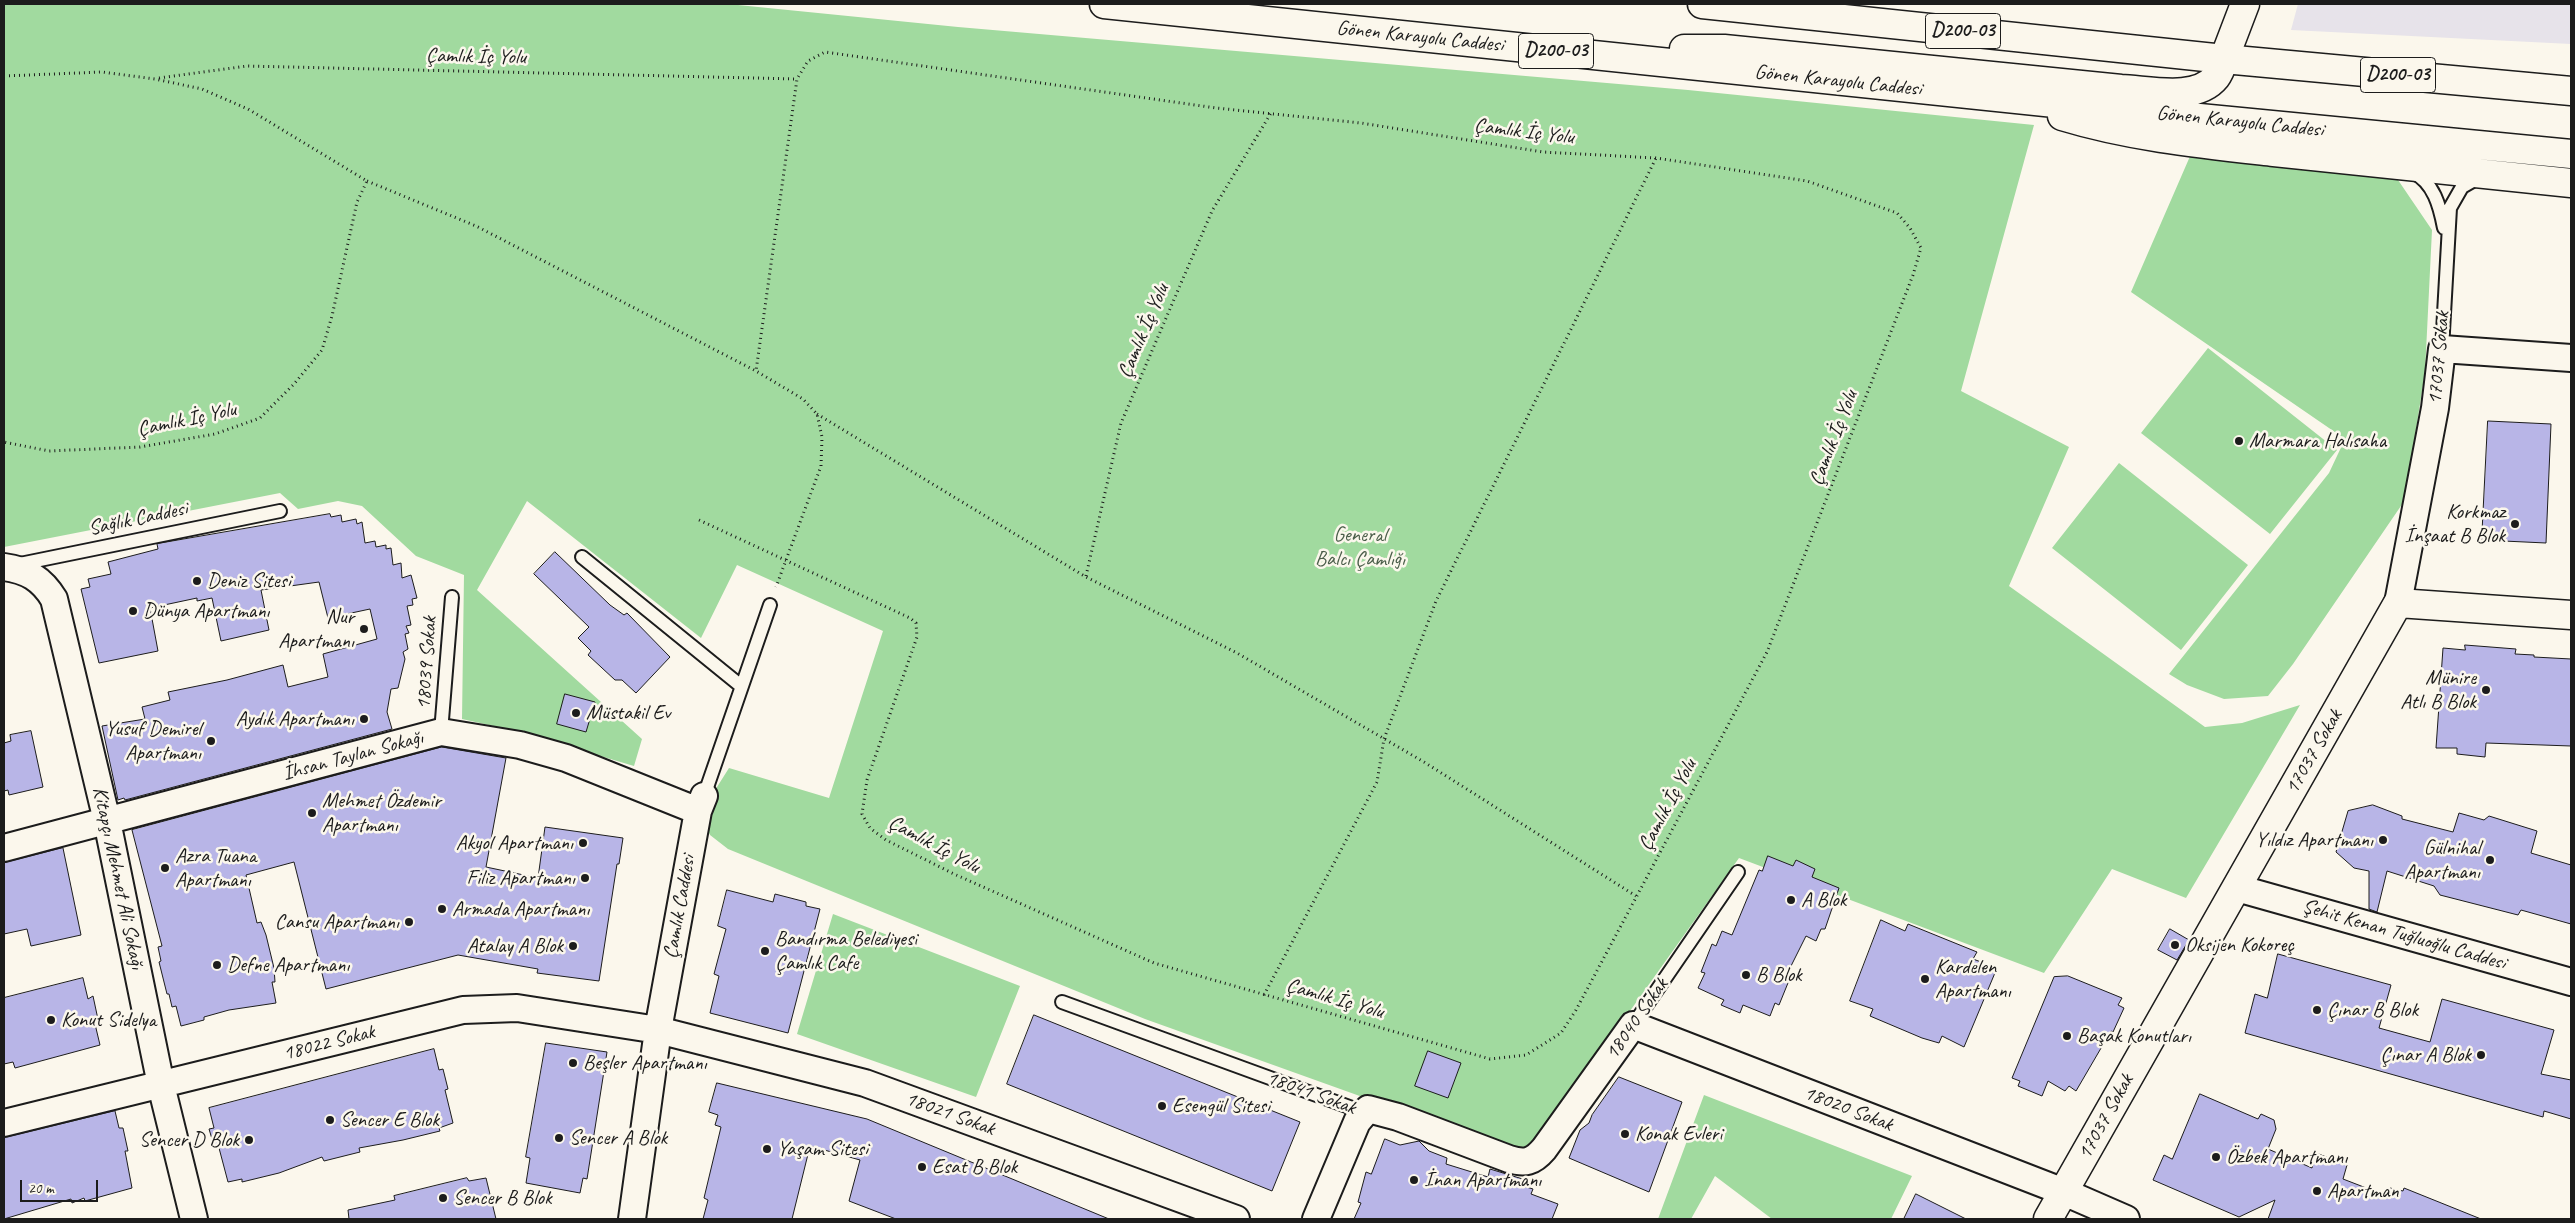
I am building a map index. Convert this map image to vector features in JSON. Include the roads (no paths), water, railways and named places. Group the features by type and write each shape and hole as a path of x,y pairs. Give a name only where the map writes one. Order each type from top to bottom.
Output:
{"main road":[{"name":"Gönen Karayolu Caddesi","path":"1104,4 2270,125 2571,154"},
{"name":"D200-03","path":"1702,4 2224,59 2571,91"},
{"path":"1607,56 1658,50 1724,49 2121,89 2188,92 2201,88 2218,75 2245,4"},
{"path":"2224,59 2220,97 2222,103 2227,108 2270,125"},
{"path":"2008,98 2102,128 2164,139 2401,167 2571,183"},
{"path":"2398,603 2571,615"},
{"name":"17037 Sokak","path":"2048,1219 2398,603"}],"street":[{"path":"2442,349 2571,358"},
{"name":"17037 Sokak","path":"2398,603 2435,408 2442,349"},
{"name":"Kitapçı Mehmet Ali Sokağı","path":"4,567 31,574 40,581 54,599 106,820 161,1085 194,1219"},
{"name":"İhsan Taylan Sokağı","path":"4,848 442,732 520,745 566,758 701,803"},
{"name":"Çamlık Caddesi","path":"632,1219 658,1030 701,803"},
{"name":"Şehit Kenan Tuğluoğlu Caddesi","path":"2237,888 2571,982"},
{"name":"18022 Sokak","path":"4,1123 463,1010 517,1008 658,1030"},
{"name":"18040 Sokak","path":"1531,1162 1544,1149 1633,1025"},
{"name":"18020 Sokak","path":"1633,1025 2064,1192 2126,1219"},
{"name":"18021 Sokak","path":"658,1030 865,1083 1236,1219"},
{"name":"18041 Sokak","path":"1363,1112 1368,1109 1376,1109 1520,1163 1531,1162"},
{"path":"1316,1219 1363,1112"}],"lane":[{"path":"2401,167 2419,175 2435,196 2447,241"},
{"name":"17037 Sokak","path":"2442,349 2450,208 2462,187 2472,180 2508,177"},
{"name":"Sağlık Caddesi","path":"4,567 280,511"},
{"path":"582,558 741,686"},
{"name":"18039 Sokak","path":"442,732 452,597"},
{"name":"Çamlık Caddesi","path":"701,803 770,605"},
{"name":"18040 Sokak","path":"1633,1025 1738,872"},
{"name":"18041 Sokak","path":"1062,1002 1363,1112"}],"place":[{"name":"Marmara Halısaha","path":"2239,441"},
{"name":"Korkmaz İnşaat B Blok","path":"2515,524"},
{"name":"Deniz Sitesi","path":"197,581"},
{"name":"Dünya Apartmanı","path":"133,611"},
{"name":"Nur Apartmanı","path":"364,629"},
{"name":"Münire Atlı B Blok","path":"2486,690"},
{"name":"Müstakil Ev","path":"576,713"},
{"name":"Aydık Apartmanı","path":"364,719"},
{"name":"Yusuf Demirel Apartmanı","path":"211,741"},
{"name":"Mehmet Özdemir Apartmanı","path":"312,813"},
{"name":"Yıldız Apartmanı","path":"2383,840"},
{"name":"Akyol Apartmanı","path":"583,843"},
{"name":"Gülnihal Apartmanı","path":"2490,860"},
{"name":"Azra Tuana Apartmanı","path":"165,868"},
{"name":"Filiz Apartmanı","path":"585,878"},
{"name":"A Blok","path":"1791,900"},
{"name":"Armada Apartmanı","path":"442,909"},
{"name":"Cansu Apartmanı","path":"409,922"},
{"name":"Oksijen Kokoreç","path":"2175,945"},
{"name":"Atalay A Blok","path":"573,946"},
{"name":"Bandırma Belediyesi Çamlık Cafe","path":"765,951"},
{"name":"Defne Apartmanı","path":"217,965"},
{"name":"B Blok","path":"1746,975"},
{"name":"Kardelen Apartmanı","path":"1925,979"},
{"name":"Çınar B Blok","path":"2317,1010"},
{"name":"Konut Sidelya","path":"51,1020"},
{"name":"Başak Konutları","path":"2067,1036"},
{"name":"Çınar A Blok","path":"2481,1055"},
{"name":"Beşler Apartmanı","path":"573,1063"},
{"name":"Esengül Sitesi","path":"1162,1106"},
{"name":"Sencer E Blok","path":"330,1120"},
{"name":"Konak Evleri","path":"1625,1134"},
{"name":"Sencer A Blok","path":"559,1138"},
{"name":"Sencer D Blok","path":"249,1140"},
{"name":"Yaşam Sitesi","path":"767,1149"},
{"name":"Özbek Apartmanı","path":"2216,1157"},
{"name":"Esat B Blok","path":"922,1167"},
{"name":"İnan Apartmanı","path":"1414,1180"},
{"name":"Apartman","path":"2317,1191"},
{"name":"Sencer B Blok","path":"443,1198"}],"park label":[{"name":"General Balcı Çamlığı","path":"1360,547"}]}
